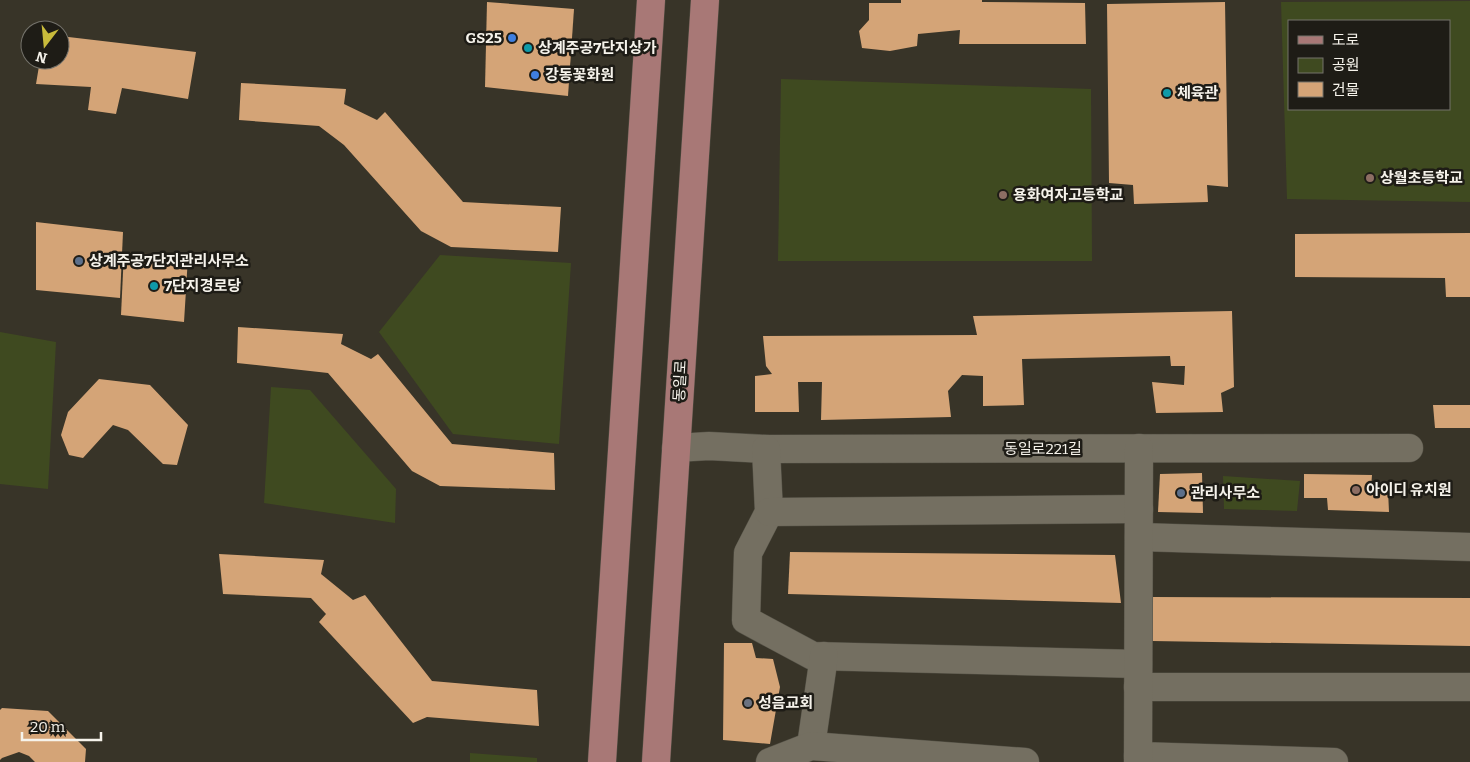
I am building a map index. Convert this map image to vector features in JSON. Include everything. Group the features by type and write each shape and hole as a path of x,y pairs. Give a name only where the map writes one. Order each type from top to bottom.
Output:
{"main road":[{"path":"602,762 651,0"},
{"name":"동일로","path":"656,762 706,0"}],"street":[{"name":"동일로221길","path":"676,448 709,446 766,449 1409,448"},
{"path":"1139,448 1138,759 1334,762"},
{"path":"766,449 769,512 748,554 746,620 813,656 1138,676 1470,687"},
{"path":"769,512 1139,509"},
{"path":"1139,537 1470,547"},
{"path":"811,746 824,656"},
{"path":"770,762 811,746 1025,762"}],"green space":[{"path":"1470,1 1470,202 1287,199 1281,2"},
{"path":"781,79 1091,89 1092,261 778,261"},
{"path":"440,255 571,263 559,444 453,434 379,332"},
{"path":"0,332 56,342 48,489 0,484"},
{"path":"271,387 310,390 396,489 395,523 264,503"},
{"path":"1223,476 1300,481 1297,511 1224,509"},
{"path":"470,753 537,758 537,762 470,762"}],"building":[{"path":"901,0 1085,3 1086,44 959,44 960,30 918,34 917,46 890,51 862,48 859,31 869,20 869,3 901,3"},
{"name":"상계주공7단지상가","path":"487,2 574,9 568,96 485,87"},
{"name":"체육관","path":"1225,2 1228,187 1207,185 1208,202 1134,204 1133,185 1109,183 1107,4"},
{"path":"70,37 196,52 188,99 122,88 116,114 88,110 91,87 36,84 38,70 70,70"},
{"path":"241,83 346,89 344,104 377,120 385,112 463,202 561,207 558,252 451,247 421,231 344,145 319,126 239,120"},
{"name":"상계주공7단지관리사무소","path":"36,222 123,232 120,298 36,290"},
{"path":"1470,233 1470,297 1446,297 1445,278 1295,277 1295,234"},
{"name":"7단지경로당","path":"124,252 188,257 184,322 121,315"},
{"path":"1232,311 1234,387 1221,393 1223,412 1156,413 1152,382 1184,385 1185,366 1171,366 1170,356 1022,359 1024,405 983,406 983,376 962,375 948,391 951,417 821,420 822,382 798,382 799,412 755,412 755,376 772,374 766,366 763,336 977,335 973,316"},
{"path":"238,327 343,334 341,344 371,359 378,354 452,444 554,453 555,490 440,486 412,471 328,373 237,363"},
{"path":"99,379 150,385 188,425 177,465 163,464 128,430 113,425 83,458 69,455 61,435 68,412"},
{"path":"1433,405 1470,405 1470,428 1435,428"},
{"name":"관리사무소","path":"1202,473 1203,513 1158,512 1160,474"},
{"path":"1304,474 1372,475 1371,488 1388,490 1389,512 1328,510 1327,498 1304,498"},
{"path":"790,552 1115,555 1121,603 788,594"},
{"path":"219,554 324,560 321,574 353,600 365,595 432,681 537,690 539,726 427,717 413,723 319,622 326,614 311,598 223,594"},
{"path":"1152,597 1470,598 1470,646 1152,641"},
{"path":"724,643 752,643 756,658 773,659 780,687 770,744 723,740"},
{"path":"2,708 48,711 86,749 85,762 35,762 29,756 19,752 0,760 0,710"}],"place":[{"name":"GS25","path":"512,38"},
{"name":"상계주공7단지상가","path":"528,48"},
{"name":"강동꽃화원","path":"535,75"},
{"name":"체육관","path":"1167,93"},
{"name":"상월초등학교","path":"1370,178"},
{"name":"용화여자고등학교","path":"1003,195"},
{"name":"상계주공7단지관리사무소","path":"79,261"},
{"name":"7단지경로당","path":"154,286"},
{"name":"아이디 유치원","path":"1356,490"},
{"name":"관리사무소","path":"1181,493"},
{"name":"성음교회","path":"748,703"}]}
